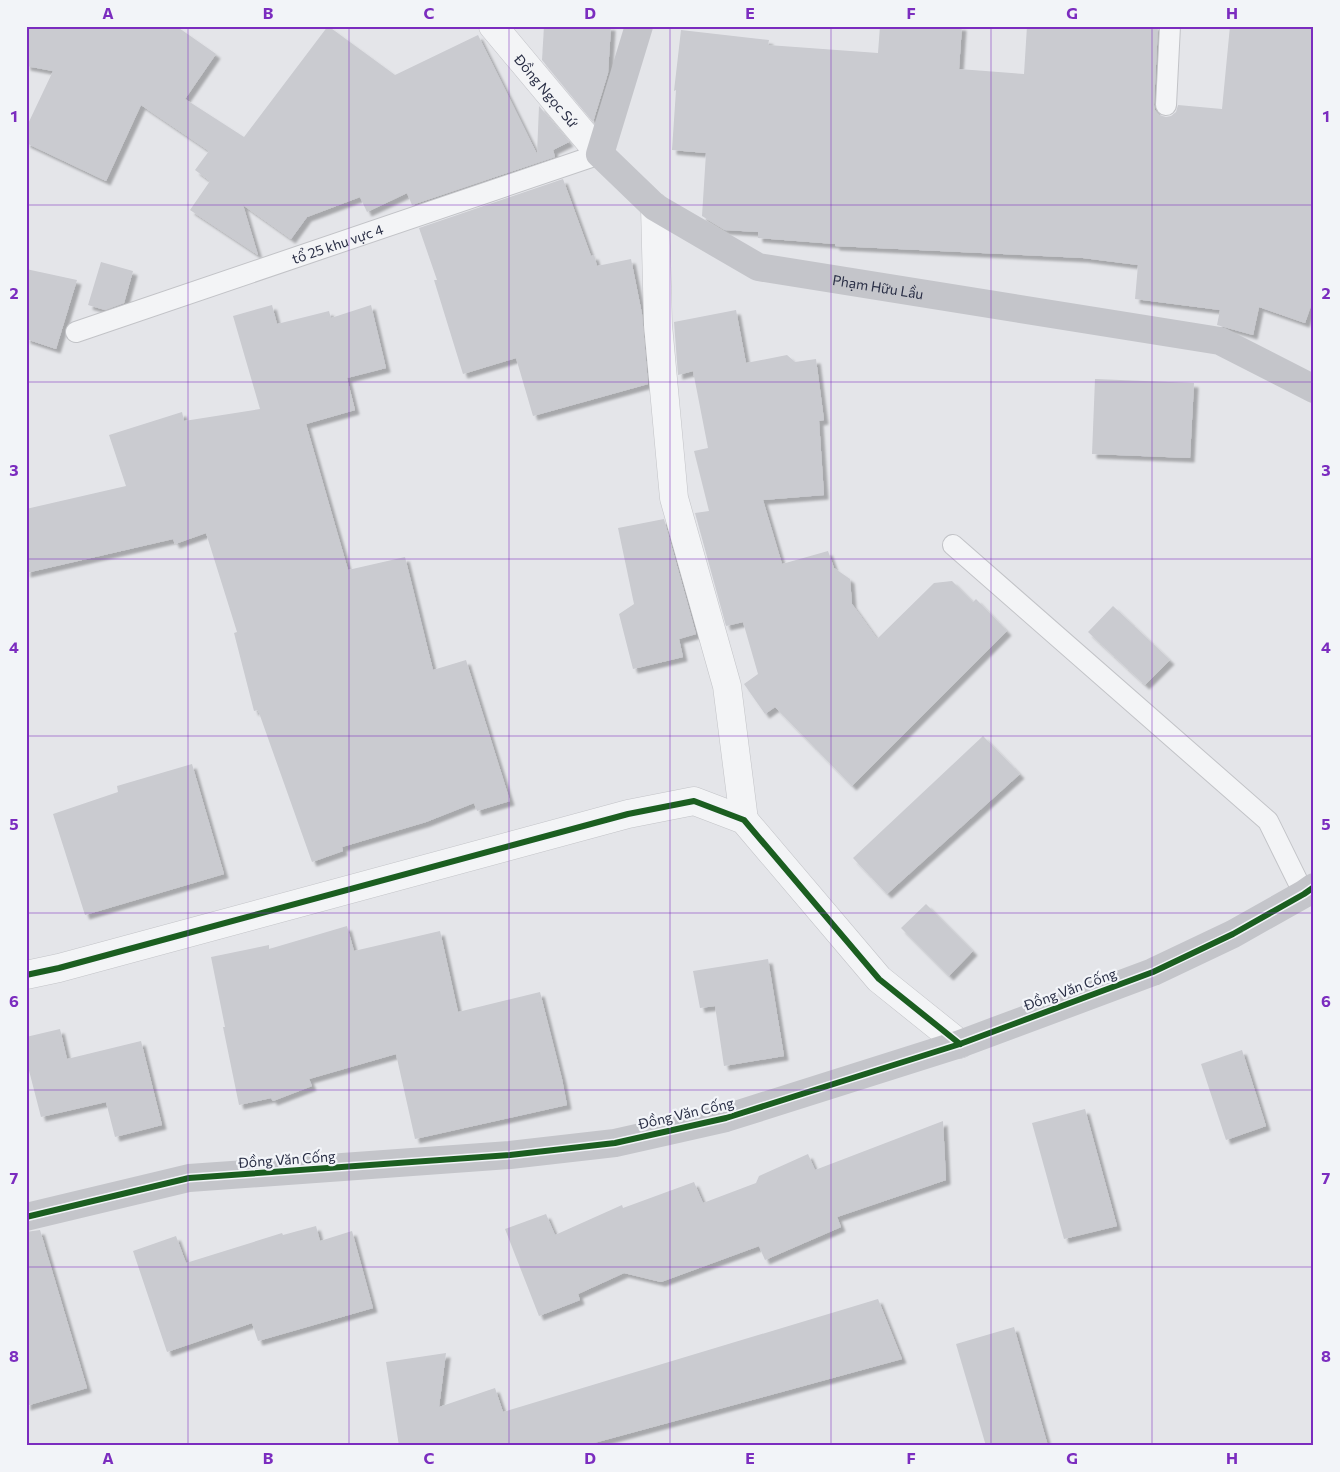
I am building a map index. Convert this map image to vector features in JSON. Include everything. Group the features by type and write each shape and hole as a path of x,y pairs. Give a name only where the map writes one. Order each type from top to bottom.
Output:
{"street":[{"name":"Đồng Ngọc Sứ","path":"493,26 600,154"},
{"path":"600,154 639,26"},
{"name":"Phạm Hữu Lầu","path":"600,154 656,207 758,267 1220,341 1314,389"},
{"path":"656,207 658,325 674,498 727,686 744,820"},
{"path":"26,975 78,963 628,814 694,801 744,820 879,979 960,1044"},
{"name":"Đồng Văn Cống","path":"26,1217 189,1178 510,1155 614,1143 726,1118 960,1044 1153,972 1233,934 1309,890"}],"lane":[{"path":"1166,105 1170,26"},
{"name":"tổ 25 khu vực 4","path":"76,332 600,154"},
{"path":"953,545 1268,821 1309,890"}],"building":[{"path":"26,26 176,26 216,54 185,99 244,137 328,26 395,75 478,35 537,154 539,106 569,142 553,150 555,157 412,205 407,193 367,212 360,197 307,217 291,239 243,205 258,255 190,210 210,181 195,170 209,151 141,105 106,181 26,143 26,128 53,71 26,66"},
{"path":"544,26 611,26 608,73 593,122 542,60"},
{"path":"880,26 962,26 959,69 1024,74 1027,26 1158,26 1154,105 1159,115 1166,117 1176,112 1178,105 1222,109 1230,26 1314,26 1314,297 1305,323 1259,307 1253,335 1217,325 1220,310 1135,299 1138,265 1083,258 835,246 835,244 758,238 758,232 725,230 702,216 706,153 672,150 676,90 674,91 681,30 769,40 768,45 878,53"},
{"path":"563,179 591,256 594,255 597,266 631,259 642,314 648,384 533,416 516,358 463,374 434,280 437,280 419,228"},
{"path":"101,262 133,271 124,303 105,310 88,305"},
{"path":"26,269 77,280 56,349 26,339"},
{"path":"272,305 277,324 329,311 331,318 371,305 386,368 347,378 355,410 306,424 348,570 405,557 433,670 466,660 510,801 477,811 474,803 426,822 342,847 343,851 312,862 258,710 254,711 234,633 237,632 206,533 175,544 173,539 26,573 26,509 126,486 109,435 182,412 184,421 260,409 233,316"},
{"path":"736,310 746,363 787,355 795,362 816,359 824,420 819,421 824,495 763,500 782,564 828,551 834,568 850,579 852,604 877,639 934,583 952,581 973,602 976,599 1007,631 852,786 775,707 765,714 744,684 758,674 743,622 726,626 695,513 709,511 694,451 708,448 693,371 678,375 674,322"},
{"path":"1095,379 1194,383 1190,458 1092,454"},
{"path":"664,519 696,634 679,639 683,657 633,669 619,614 634,604 618,528"},
{"path":"1113,606 1170,660 1145,685 1088,632"},
{"path":"983,736 1020,774 887,894 853,858"},
{"path":"192,764 224,874 85,915 53,814 118,792 117,786"},
{"path":"926,904 973,951 949,976 901,928"},
{"path":"347,926 354,951 440,931 458,1012 540,992 567,1105 415,1139 396,1054 309,1079 312,1086 273,1101 271,1098 239,1105 211,957 269,945 269,949"},
{"path":"768,959 784,1056 724,1066 715,1006 700,1008 693,971"},
{"path":"60,1029 67,1059 141,1041 162,1125 115,1137 106,1102 41,1117 26,1059 26,1037"},
{"path":"1242,1050 1266,1126 1226,1140 1201,1064"},
{"path":"1085,1109 1117,1226 1064,1239 1032,1123"},
{"path":"943,1121 946,1180 837,1217 841,1227 765,1260 759,1246 661,1282 624,1273 578,1294 580,1300 539,1316 505,1229 546,1214 555,1235 622,1205 623,1208 694,1182 703,1203 756,1183 759,1176 808,1154 815,1170"},
{"path":"316,1226 320,1241 352,1231 373,1308 258,1341 252,1323 167,1352 133,1251 176,1236 186,1263 282,1233 283,1235"},
{"path":"40,1230 87,1388 26,1406 26,1232"},
{"path":"878,1299 902,1359 583,1446 399,1446 386,1362 446,1353 439,1407 495,1388 503,1412"},
{"path":"1014,1327 1048,1446 986,1446 956,1344"}],"cycle path":[{"path":"26,975 59,968 628,814 694,801 744,820 879,979 960,1044"},
{"path":"26,1217 189,1178 510,1155 615,1143 726,1118 960,1044 1153,972 1233,934 1314,887"}]}
